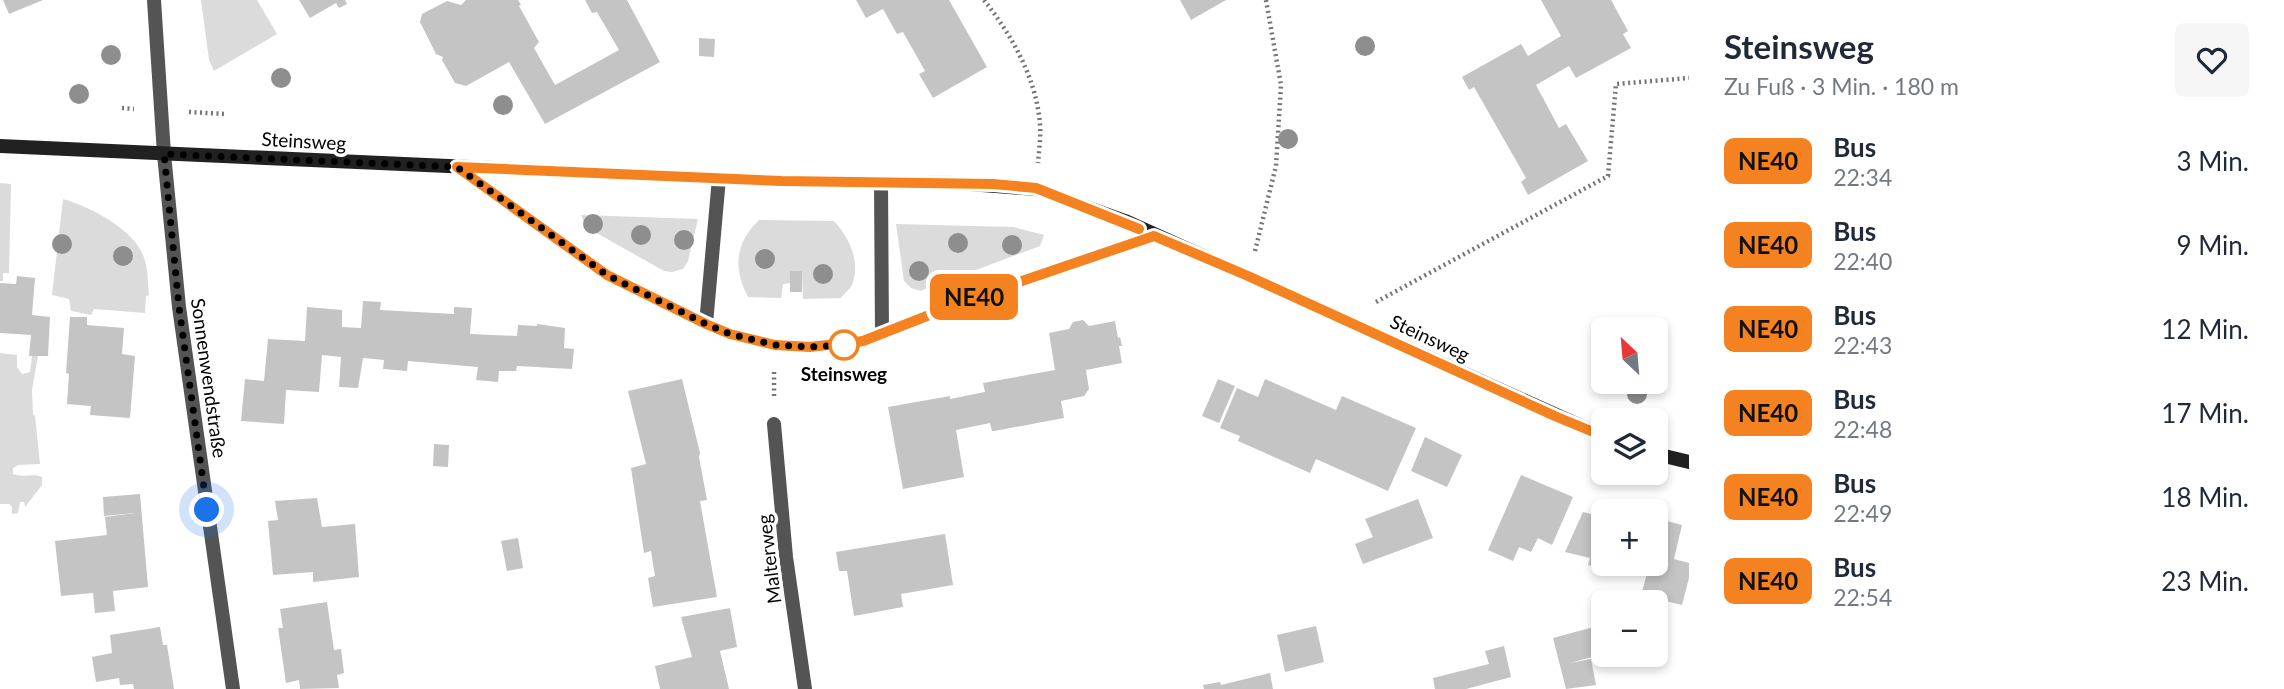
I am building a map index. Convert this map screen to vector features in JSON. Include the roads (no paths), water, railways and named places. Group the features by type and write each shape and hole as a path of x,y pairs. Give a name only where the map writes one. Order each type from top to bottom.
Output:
{"main road":[{"name":"Steinsweg","path":"0,146 719,178 993,184 1036,188 1125,221 1591,431"},
{"path":"1668,457 1689,462"}],"street":[{"name":"Sonnenwendstraße","path":"154,0 164,154 179,307 233,689"},
{"path":"457,167 607,275 706,324 730,334 775,345 844,345 882,334 978,296 1154,236"},
{"path":"706,324 719,178"},
{"path":"881,182 882,334"},
{"name":"Malterweg","path":"774,424 786,557 805,689"}],"place":[{"name":"Steinsweg","path":"844,345"}]}
